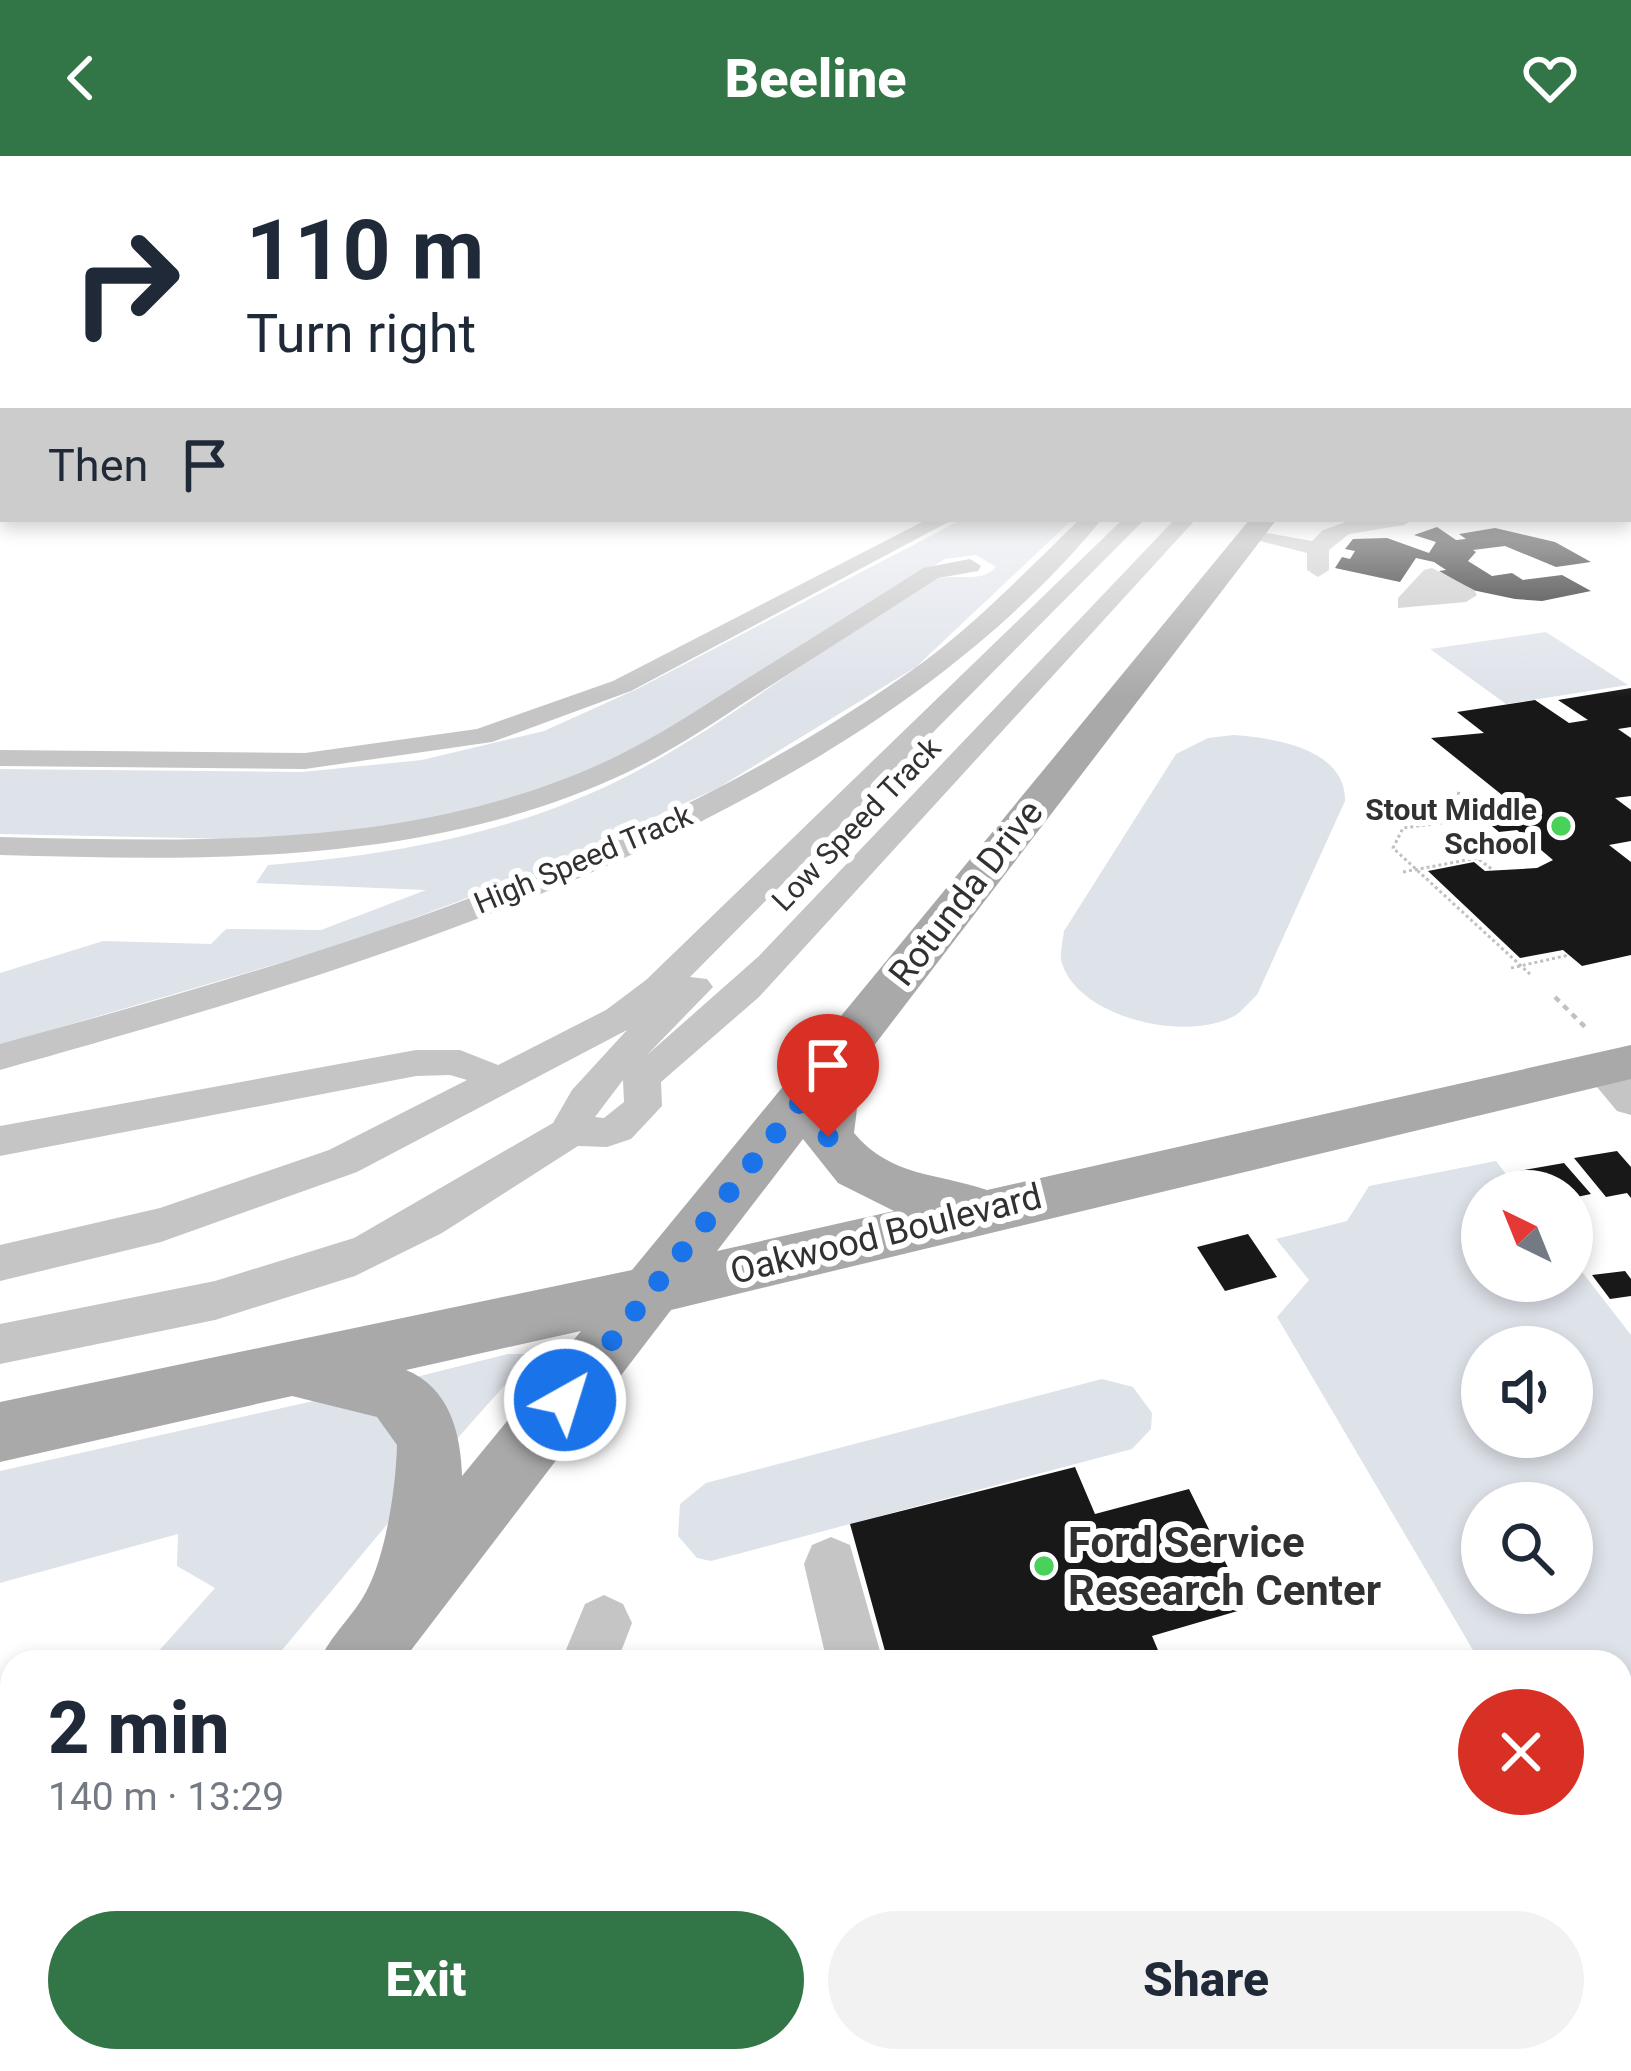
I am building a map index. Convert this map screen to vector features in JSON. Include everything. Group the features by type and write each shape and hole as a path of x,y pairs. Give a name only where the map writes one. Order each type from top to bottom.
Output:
{"main road":[{"name":"Rotunda Drive","path":"376,1636 1257,527"},
{"path":"840,1052 828,1137 854,1170 910,1198 990,1209"},
{"name":"Oakwood Boulevard","path":"0,1432 652,1290 1612,1065"},
{"path":"247,1376 374,1382 397,1392 412,1406 431,1450 430,1486 376,1636"}],"lane":[{"path":"0,758 305,761 392,753 482,736 622,686 938,522"},
{"name":"High Speed Track","path":"0,1057 358,950 555,876 701,808 821,743 936,664 1089,522"},
{"path":"0,1264 160,1225 343,1161 619,1019 658,988 1132,522"},
{"name":"Low Speed Track","path":"571,1131 570,1120 586,1096 1147,522"},
{"path":"0,1344 259,1289 342,1262 418,1226 571,1131 612,1133 630,1121 643,1106 642,1077 674,1056 748,985 982,743 1183,522"},
{"path":"1257,527 1320,553 1346,528 1385,522"},
{"path":"0,846 293,849 393,836 502,811 606,772 691,726 931,573 970,566"},
{"path":"879,801 982,743"},
{"path":"0,1141 416,1063 448,1060 481,1068 498,1084"},
{"path":"831,1564 852,1650"}],"path":[{"path":"1457,793 1470,796 1494,816 1403,828 1393,848 1532,976"},
{"path":"1402,872 1478,858 1493,870"},
{"path":"1511,968 1569,955"},
{"path":"1556,998 1612,1065"}],"shaded area":[{"path":"957,522 1070,522 916,667 718,788 533,873 351,942 0,1045 0,973 103,941 211,944 226,929 321,930 426,890 256,883 268,865 363,855 457,837 594,792 705,730 924,584 944,577 976,577 996,567 976,555 945,559 651,743 545,789 456,815 280,840 0,834 0,769 302,772 422,760 544,731 637,689"},
{"path":"1546,632 1628,685 1506,704 1430,649"},
{"path":"1234,735 1287,743 1321,758 1342,783 1345,801 1257,995 1241,1011 1216,1023 1191,1027 1136,1020 1111,1011 1071,980 1061,960 1064,931 1176,754 1208,738"},
{"path":"1496,1161 1503,1170 1461,1170 1461,1302 1593,1302 1593,1286 1631,1335 1631,1650 1473,1650 1277,1317 1309,1280 1276,1239 1347,1221 1369,1186"},
{"path":"525,1354 527,1360 455,1441 416,1377"},
{"path":"1102,1379 1133,1387 1152,1413 1151,1429 1132,1449 711,1561 697,1558 678,1536 680,1504 706,1483"},
{"path":"318,1400 395,1417 410,1497 282,1650 160,1650 215,1588 177,1566 178,1534 0,1583 0,1471"}],"building":[{"path":"1437,527 1456,540 1466,539 1459,534 1495,528 1555,542 1591,562 1556,567 1505,546 1473,550 1468,561 1492,576 1512,573 1523,580 1562,575 1591,591 1542,601 1515,599 1472,590 1439,571 1446,570 1434,562 1416,558 1400,582 1335,568 1342,557 1350,559 1355,551 1345,549 1353,539 1387,538 1429,553 1436,542 1414,535"},
{"name":"Stout Middle School","path":"1631,688 1631,727 1618,729 1631,738 1631,796 1615,798 1631,810 1631,841 1609,845 1631,862 1631,955 1582,966 1563,950 1520,958 1428,871 1474,862 1485,871 1537,868 1553,860 1517,830 1499,832 1486,821 1504,818 1495,811 1517,807 1431,738 1484,733 1457,712 1535,700 1569,723 1588,720 1558,700"},
{"path":"1617,1151 1631,1167 1631,1198 1627,1193 1606,1197 1593,1181 1593,1170 1584,1170 1574,1158"},
{"path":"1564,1163 1570,1170 1525,1170"},
{"path":"1248,1234 1277,1277 1225,1291 1197,1247"},
{"path":"1625,1271 1631,1279 1631,1296 1610,1299 1593,1275"},
{"name":"Ford Service Research Center","path":"1075,1467 1095,1514 1189,1489 1248,1608 1152,1636 1158,1650 885,1650 850,1524"}],"place":[{"name":"Stout Middle School","path":"1561,826"},
{"name":"Ford Service Research Center","path":"1044,1566"}],"route":[{"path":"565,1400 840,1052 828,1137"}]}
